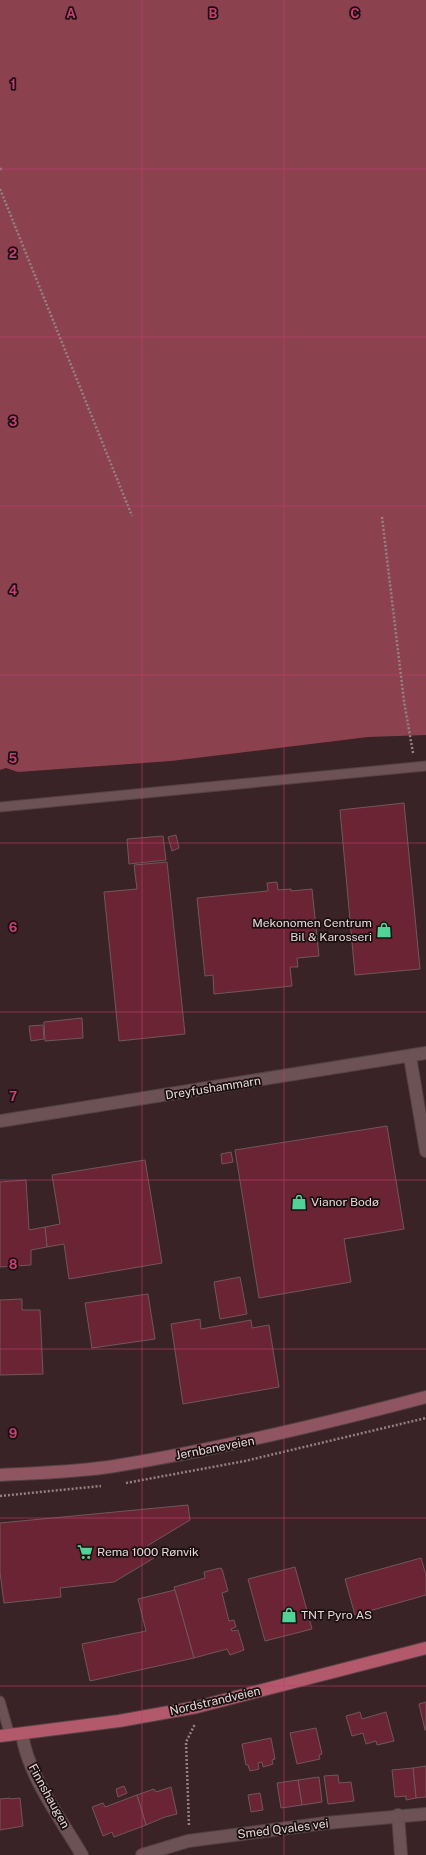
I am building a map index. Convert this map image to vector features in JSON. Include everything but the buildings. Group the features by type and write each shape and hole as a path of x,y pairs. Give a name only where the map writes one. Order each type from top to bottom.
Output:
{"main road":[{"name":"Nordstrandveien","path":"11,1736 119,1721 197,1707 426,1648"}],"street":[{"name":"Dreyfushammarn","path":"0,1121 410,1057 426,1053"},
{"path":"410,1057 426,1151"},
{"name":"Jernbaneveien","path":"0,1475 114,1466 163,1458 252,1441 426,1397"},
{"name":"Finnshaugen","path":"11,1736 24,1748 32,1769 82,1855"},
{"name":"Smed Qvales vei","path":"142,1855 188,1841 398,1815 426,1814"},
{"path":"398,1815 401,1855"}],"lane":[{"path":"0,807 426,766"},
{"path":"0,1701 11,1736"}],"path":[{"path":"0,189 132,516"},
{"path":"382,517 404,701 412,743"},
{"path":"188,1841 190,1812 186,1742 195,1724 197,1707"}],"shaded area":[{"path":"0,0 426,0 426,735 368,737 171,761 18,772 6,768 0,770"}],"place":[{"name":"Mekonomen Centrum Bil & Karosseri","path":"384,930"},
{"name":"Vianor Bodø","path":"299,1202"},
{"name":"Rema 1000 Rønvik","path":"85,1552"},
{"name":"TNT Pyro AS","path":"289,1615"}]}
